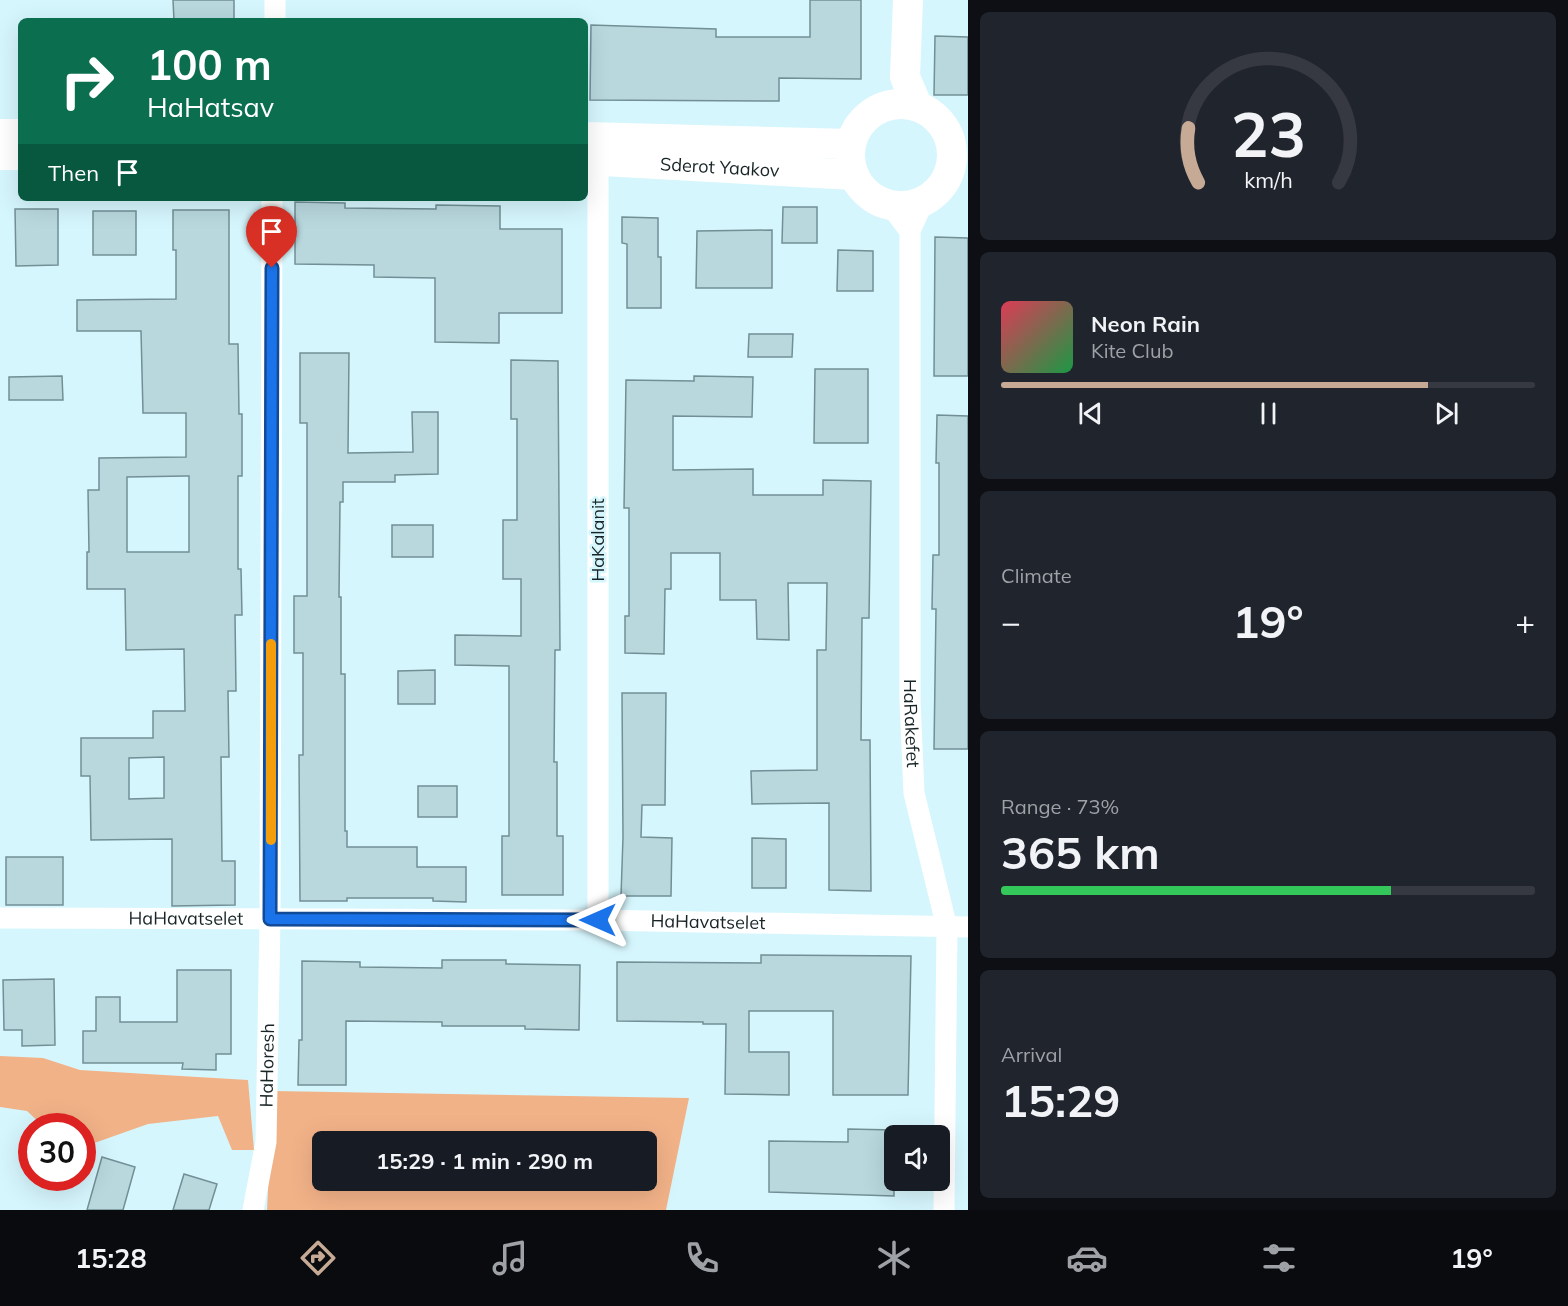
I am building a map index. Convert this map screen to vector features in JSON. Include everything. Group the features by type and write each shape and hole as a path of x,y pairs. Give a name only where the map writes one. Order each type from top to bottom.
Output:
{"street":[{"path":"275,0 275,18"},
{"path":"904,105 908,0"},
{"path":"904,105 933,114 960,145 952,162 958,180 922,202 907,206 890,205 876,200 863,189 854,176 850,160 851,144 856,128 867,116 882,106 904,105"},
{"path":"0,134 18,134"},
{"name":"Sderot Yaakov","path":"589,152 851,144"},
{"name":"Sderot Yaakov","path":"589,152 854,176"},
{"name":"HaKalanit","path":"589,152 598,920"},
{"path":"0,155 18,155"},
{"name":"HaHoresh","path":"253,1210 266,1143 270,919 272,201"},
{"name":"HaRakefet","path":"922,202 910,231 910,700 914,793 958,928 944,1210"},
{"path":"890,205 910,231"},
{"name":"HaHavatselet","path":"0,918 598,920 958,928"}],"shaded area":[{"path":"0,1056 43,1058 80,1070 248,1080 254,1150 232,1150 218,1116 148,1124 96,1142 96,1113 29,1113 0,1107"},
{"path":"273,1091 689,1098 666,1210 267,1210"}],"building":[{"path":"173,0 234,0 234,18 174,18"},
{"path":"810,0 861,0 861,79 779,78 779,101 590,100 591,25 716,29 716,37 810,37"},
{"path":"935,36 968,37 968,95 934,95"},
{"path":"295,202 345,203 345,208 436,209 436,205 500,206 500,229 562,229 562,313 499,313 499,343 435,342 435,278 374,277 374,265 295,264"},
{"path":"783,207 817,207 817,243 782,243"},
{"path":"15,209 58,209 58,265 16,266"},
{"path":"173,210 229,210 229,344 238,344 239,414 242,414 242,476 238,476 238,569 241,569 242,615 235,615 236,691 228,691 229,757 221,757 222,861 235,861 235,905 172,906 172,839 91,840 90,776 81,776 81,738 153,738 153,711 185,711 184,649 126,650 125,589 87,589 87,552 89,552 88,490 99,490 99,458 186,457 186,413 143,413 141,331 77,331 77,300 176,299 176,250 173,250","holes":["189,476 189,552 127,552 127,477","164,757 164,798 129,799 129,758"]},
{"path":"93,211 136,211 136,255 93,255"},
{"path":"622,217 658,218 661,308 627,308 627,244 622,243"},
{"path":"772,230 772,288 696,288 697,231"},
{"path":"935,237 968,238 968,376 934,376"},
{"path":"838,250 873,251 873,291 837,291"},
{"path":"749,334 793,334 792,357 748,357"},
{"path":"300,353 349,353 348,453 413,452 412,412 438,412 438,474 395,475 395,482 343,482 343,502 340,502 339,597 341,597 341,674 345,674 345,831 347,831 347,847 417,847 417,867 466,867 466,902 433,901 433,898 347,898 347,901 300,901 299,755 303,755 303,653 294,653 294,596 307,596 307,423 300,423"},
{"path":"511,360 558,361 560,650 555,650 554,762 557,762 557,836 563,836 563,895 502,895 502,836 509,836 509,666 455,665 455,635 521,636 521,579 503,579 503,520 517,520 517,419 511,419"},
{"path":"815,369 868,369 868,443 814,443"},
{"path":"62,376 63,400 9,400 9,377"},
{"path":"694,376 753,377 752,417 673,416 673,470 753,469 753,495 823,495 823,480 871,481 869,618 862,618 861,740 870,740 871,891 829,890 829,803 752,804 751,771 817,770 817,650 826,650 827,583 788,583 789,640 757,639 756,600 720,600 720,553 671,553 671,589 665,589 664,654 625,653 625,616 629,616 629,508 624,508 626,380 694,381"},
{"path":"937,415 968,416 968,749 934,749 936,609 932,609 933,555 939,555"},
{"path":"392,525 433,525 433,557 392,557"},
{"path":"435,670 435,704 398,704 398,671"},
{"path":"622,693 666,693 665,805 642,805 641,837 672,838 671,896 621,896"},
{"path":"418,786 457,786 457,817 418,817"},
{"path":"752,838 786,839 786,888 752,888"},
{"path":"6,857 63,857 63,905 6,905"},
{"path":"761,955 911,956 908,1095 833,1095 833,1011 749,1011 749,1052 789,1052 789,1095 725,1094 726,1024 617,1021 617,962 761,963"},
{"path":"442,960 506,960 506,964 580,965 579,1030 525,1029 525,1026 442,1026 442,1022 346,1021 346,1085 298,1085 299,1040 302,1040 302,961 360,962 360,967 442,968"},
{"path":"177,970 231,970 231,1054 216,1054 216,1070 182,1069 183,1063 83,1063 83,1031 96,1031 96,997 120,997 120,1022 177,1022"},
{"path":"54,979 55,1045 22,1046 22,1030 4,1030 3,980"},
{"path":"848,1129 884,1130 884,1191 894,1191 894,1196 769,1192 769,1141 848,1142"},
{"path":"102,1157 135,1167 123,1210 87,1210 92,1191 96,1191 96,1178"},
{"path":"184,1174 217,1184 209,1210 173,1210"}],"slow traffic":[{"path":"271,644 271,840"}],"route":[{"path":"272,268 270,919 598,920"}]}
